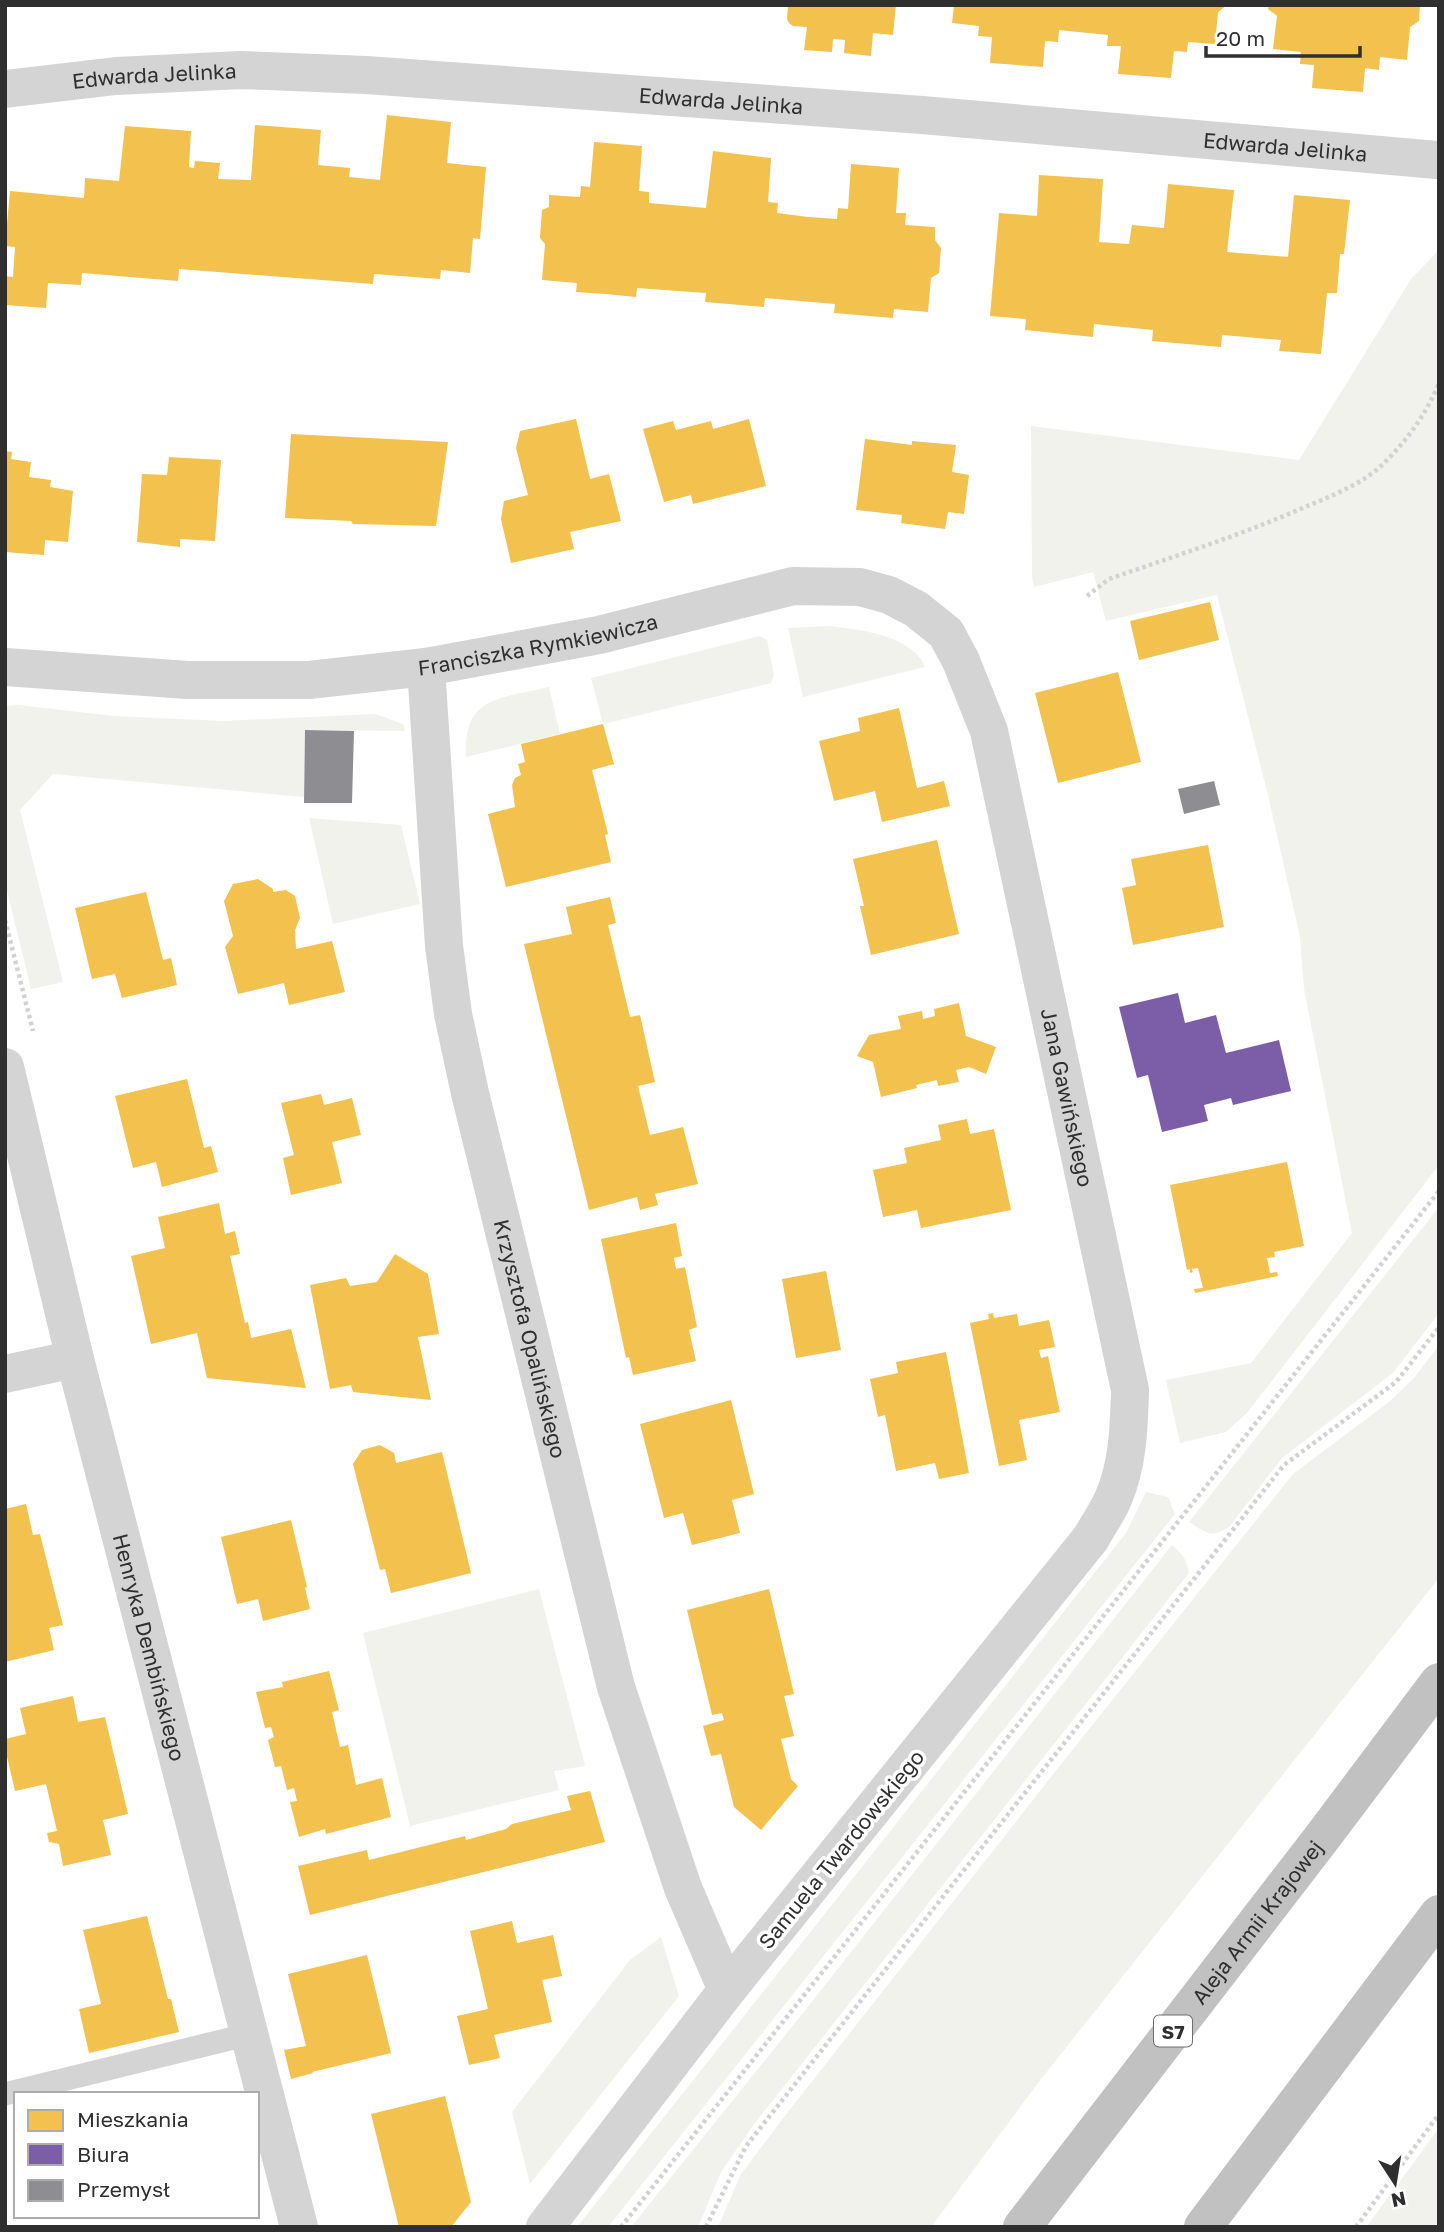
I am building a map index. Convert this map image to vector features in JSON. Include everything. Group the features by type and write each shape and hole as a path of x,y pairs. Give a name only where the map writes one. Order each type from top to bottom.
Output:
{"highway":[{"name":"Aleja Armii Krajowej","path":"1022,2227 1439,1682"},
{"path":"1203,2227 1439,1914"}],"street":[{"name":"Edwarda Jelinka","path":"5,89 116,76 241,70 366,75 922,116 1437,160"},
{"name":"Franciszka Rymkiewicza","path":"5,667 188,680 309,680 426,667 599,635 793,586 860,587 889,595 916,609 946,633 989,731"},
{"name":"Krzysztofa Opalińskiego","path":"426,667 444,946 453,1014 470,1093 616,1686 683,1888 727,1990"},
{"name":"Jana Gawińskiego","path":"989,731 1130,1391 1129,1430 1124,1464"},
{"name":"Henryka Dembińskiego","path":"5,1067 75,1359 299,2227"},
{"path":"5,1374 75,1359"},
{"name":"Samuela Twardowskiego","path":"545,2227 727,1990 1091,1538 1113,1500 1124,1464"}],"lane":[{"path":"5,2094 250,2034"}],"path":[{"path":"1087,596 1109,579 1273,521 1340,492 1379,468 1407,439 1431,403 1439,383"},
{"path":"621,2227 1439,1191"},
{"path":"706,2227 746,2146 1284,1465 1396,1382 1439,1327"},
{"path":"1356,2227 1439,2114"}],"shaded area":[{"path":"1439,250 1439,1165 1247,1413 1226,1432 1180,1443 1166,1380 1251,1363 1352,1233 1304,989 1300,937 1268,795 1217,595 1106,621 1093,572 1034,587 1031,426 1299,460 1411,279"},
{"path":"828,626 868,632 897,641 919,656 925,667 803,697 788,628"},
{"path":"760,636 767,640 774,675 771,683 603,724 591,678"},
{"path":"549,687 560,734 466,757 467,737 471,722 478,711 500,698"},
{"path":"18,705 114,716 222,721 375,714 403,724 405,731 305,730 304,797 53,774 20,810 63,982 31,989 5,882 5,706"},
{"path":"309,818 401,825 420,904 333,924"},
{"path":"1439,1207 1439,1313 1393,1373 1282,1458 1230,1526 1209,1533 1189,1522"},
{"path":"1439,1345 1439,1578 1038,2083 931,2227 718,2227 741,2174 784,2117 1293,1474 1389,1402 1414,1378"},
{"path":"1146,1492 1168,1497 1175,1514 608,2227 577,2227 1126,1533"},
{"path":"1172,1545 1184,1557 1189,1573 755,2123 721,2172 698,2227 631,2227 803,2013"},
{"path":"539,1589 585,1766 554,1771 559,1790 410,1826 363,1633"},
{"path":"661,1937 679,1996 530,2184 512,2112 630,1960"},
{"path":"1439,2128 1439,2227 1367,2227 1367,2226"}],"building: Mieszkania":[{"path":"788,5 896,5 893,35 873,33 871,56 844,53 845,40 833,39 832,52 804,50 807,27 789,23"},
{"path":"954,5 1227,5 1218,12 1215,44 1188,42 1187,52 1174,51 1171,78 1118,74 1121,46 1107,46 1108,35 1059,30 1058,42 1045,41 1043,67 990,63 992,37 978,36 979,26 952,23"},
{"path":"1269,5 1420,5 1419,21 1410,27 1407,60 1380,57 1379,70 1365,68 1363,92 1312,88 1314,65 1300,64 1301,52 1273,49 1277,16 1268,9"},
{"path":"387,115 451,122 447,163 486,167 480,239 473,238 470,273 441,270 440,279 374,274 373,284 179,269 178,281 82,273 81,285 48,283 46,308 5,305 5,276 13,277 15,247 5,246 10,191 84,198 85,178 119,181 125,126 191,131 189,167 194,168 195,161 220,163 218,179 251,180 255,125 321,130 318,165 350,168 349,177 380,180"},
{"path":"594,142 642,146 639,191 649,192 649,203 706,208 713,151 771,158 768,202 778,203 777,213 808,217 837,219 838,208 848,209 851,164 899,168 896,213 906,213 905,225 935,227 935,240 941,248 939,273 931,278 928,312 894,309 893,318 834,313 835,304 765,298 764,307 705,302 706,293 637,288 636,297 576,292 577,283 542,280 545,244 540,238 542,210 549,207 549,195 580,197 581,186 590,187"},
{"path":"1039,175 1103,179 1099,242 1129,244 1132,225 1164,228 1168,184 1234,190 1227,252 1288,257 1294,195 1350,200 1344,254 1340,254 1337,293 1327,293 1321,354 1279,351 1281,340 1222,335 1221,347 1152,341 1153,330 1094,324 1093,337 1025,330 1026,319 990,316 999,213 1037,216"},
{"path":"576,419 590,479 609,474 621,521 570,532 574,549 511,563 501,519 504,501 528,495 516,448 520,431"},
{"path":"749,419 766,486 693,504 691,495 664,502 643,429 673,421 676,430 711,421 713,429"},
{"path":"291,434 448,442 436,526 353,524 351,521 285,518"},
{"path":"865,439 912,445 912,441 956,445 952,472 969,475 964,514 948,512 945,529 901,523 902,515 856,510"},
{"path":"5,451 12,452 11,459 31,462 29,477 51,480 50,487 73,491 68,542 45,540 44,555 5,552"},
{"path":"169,457 221,460 215,541 180,539 180,547 137,542 142,474 167,475"},
{"path":"1210,602 1219,640 1139,660 1130,621"},
{"path":"1118,672 1141,762 1058,783 1035,693"},
{"path":"899,708 917,788 944,781 950,806 882,822 875,791 834,801 819,741 860,731 858,718"},
{"path":"603,724 614,764 592,770 608,834 605,835 611,862 506,887 488,814 515,807 512,785 515,778 521,775 518,764 525,762 521,744"},
{"path":"937,840 959,934 871,955 860,906 864,906 853,859"},
{"path":"1208,845 1224,927 1133,945 1122,888 1136,885 1131,859"},
{"path":"258,879 273,889 273,892 286,890 295,896 300,918 295,930 296,949 332,941 345,992 289,1005 284,983 238,994 225,947 233,936 224,901 233,884"},
{"path":"146,892 163,960 171,958 177,985 122,998 115,974 92,979 75,908"},
{"path":"610,897 616,923 608,925 630,1017 640,1015 655,1082 638,1086 650,1135 683,1127 698,1184 655,1194 658,1205 640,1210 637,1197 589,1210 524,944 572,934 566,907"},
{"path":"959,1003 966,1036 996,1047 986,1074 969,1067 956,1070 959,1082 938,1086 937,1080 881,1097 873,1062 857,1056 869,1035 901,1029 898,1016 922,1011 923,1019 935,1016 934,1009"},
{"path":"187,1079 204,1148 211,1146 218,1172 162,1187 156,1162 133,1168 115,1096"},
{"path":"321,1094 324,1105 352,1098 361,1135 332,1142 342,1183 291,1195 283,1158 294,1155 281,1103"},
{"path":"967,1119 970,1134 994,1129 1011,1210 921,1228 917,1210 883,1217 873,1170 907,1163 904,1148 941,1140 938,1125"},
{"path":"1287,1162 1304,1246 1274,1252 1275,1257 1267,1258 1270,1273 1277,1272 1278,1276 1195,1293 1194,1289 1203,1288 1198,1268 1192,1269 1193,1272 1190,1273 1190,1269 1187,1270 1170,1185"},
{"path":"219,1203 225,1234 235,1231 240,1254 230,1256 251,1338 291,1329 306,1388 207,1378 197,1333 151,1344 131,1256 165,1248 158,1217"},
{"path":"676,1223 682,1256 674,1258 676,1269 685,1267 697,1327 689,1330 696,1361 633,1375 629,1357 626,1358 601,1239"},
{"path":"395,1254 428,1274 439,1334 418,1337 431,1400 353,1392 351,1385 330,1389 310,1285 346,1278 350,1286 377,1282"},
{"path":"826,1271 841,1350 796,1358 782,1279"},
{"path":"993,1313 994,1318 1017,1314 1019,1326 1049,1320 1055,1347 1039,1350 1041,1358 1048,1356 1060,1412 1019,1420 1027,1460 999,1466 970,1323 989,1319 988,1314"},
{"path":"946,1352 969,1473 939,1479 935,1463 896,1471 885,1415 878,1417 870,1379 898,1373 896,1362"},
{"path":"731,1400 754,1494 732,1500 740,1533 692,1545 683,1513 664,1518 640,1424"},
{"path":"380,1445 394,1453 396,1463 442,1452 471,1573 391,1593 385,1569 380,1570 353,1464 362,1450"},
{"path":"26,1504 33,1535 40,1534 63,1625 49,1628 54,1650 5,1662 5,1509"},
{"path":"291,1520 310,1609 263,1621 258,1599 237,1604 221,1537"},
{"path":"769,1589 794,1694 784,1696 794,1736 781,1739 791,1779 798,1786 761,1830 734,1807 721,1754 711,1756 703,1726 724,1720 722,1713 712,1715 687,1610"},
{"path":"329,1671 339,1710 332,1712 340,1747 348,1745 356,1785 382,1778 391,1817 326,1834 325,1829 299,1837 290,1802 297,1801 294,1788 287,1790 281,1766 275,1767 268,1740 274,1737 271,1727 265,1728 256,1692 283,1687 282,1682"},
{"path":"73,1696 78,1722 105,1717 128,1814 103,1820 111,1855 63,1866 59,1844 49,1842 47,1833 57,1831 46,1784 15,1791 5,1739 26,1734 20,1708"},
{"path":"590,1791 605,1842 310,1915 298,1866 367,1850 369,1860 465,1836 466,1840 506,1829 512,1824 571,1810 567,1796"},
{"path":"147,1916 179,2032 89,2053 79,2009 101,2004 83,1930"},
{"path":"512,1921 517,1943 553,1935 562,1976 542,1980 552,2022 494,2035 500,2058 469,2065 457,2016 488,2009 470,1931"},
{"path":"367,1955 391,2053 291,2079 284,2050 306,2046 288,1974"},
{"path":"445,2096 471,2202 451,2227 399,2227 371,2114"}],"building: Biura":[{"path":"1178,993 1185,1023 1216,1015 1226,1053 1279,1040 1291,1091 1233,1105 1231,1098 1204,1105 1208,1121 1162,1132 1148,1075 1137,1078 1119,1007"}],"building: Przemysł":[{"path":"305,730 354,731 352,803 304,803"},
{"path":"1214,781 1220,805 1184,814 1178,789"}]}
